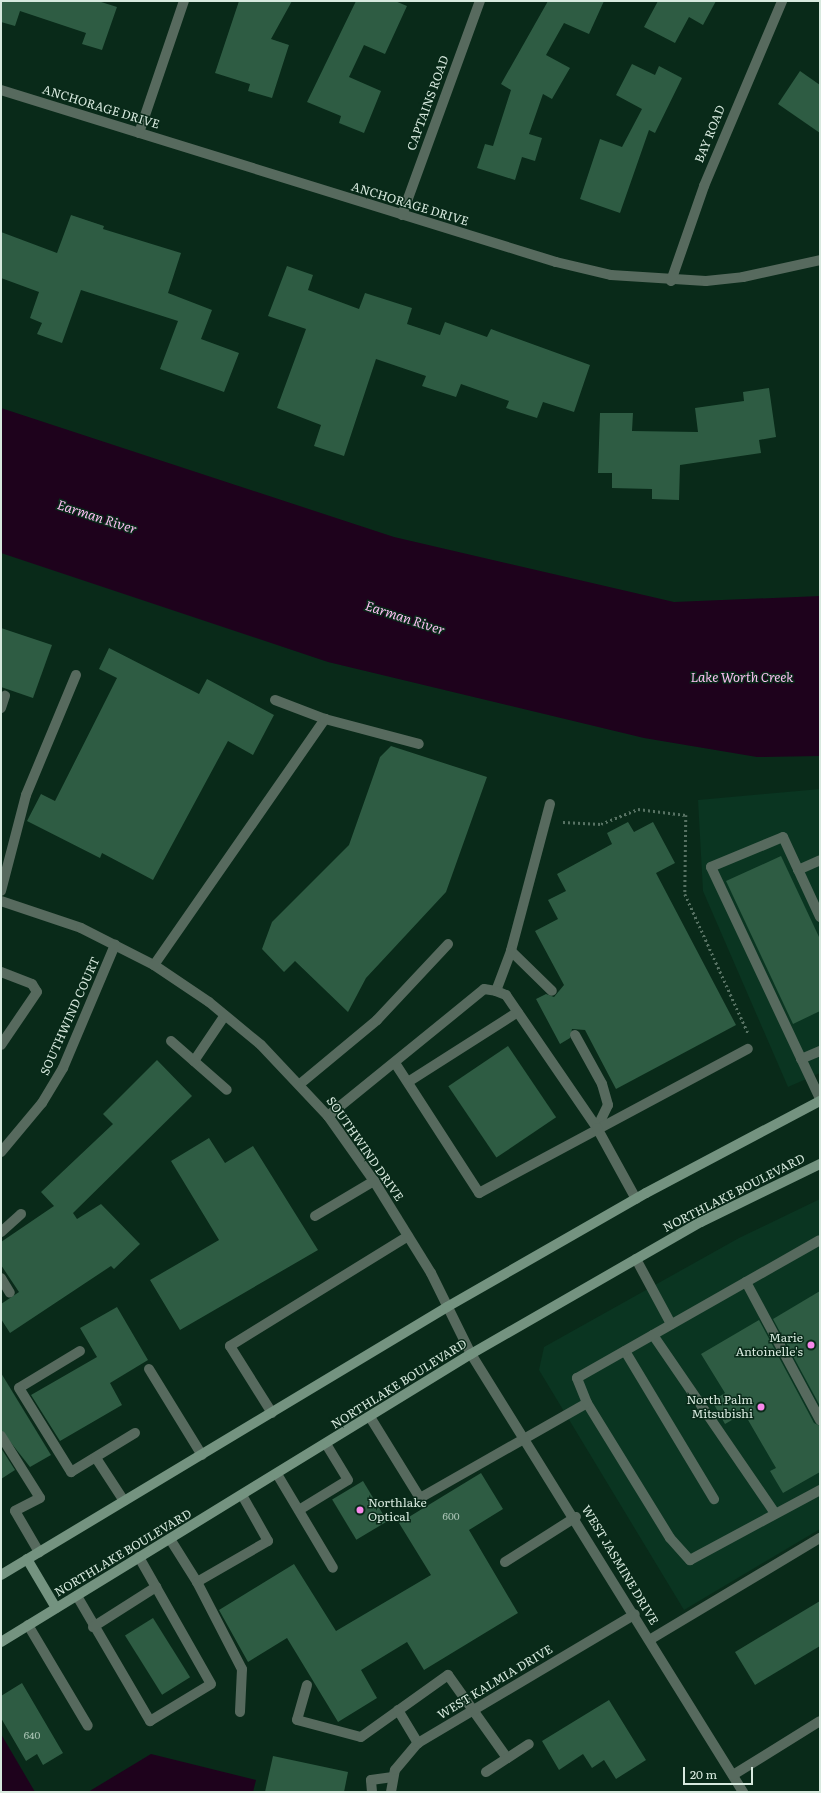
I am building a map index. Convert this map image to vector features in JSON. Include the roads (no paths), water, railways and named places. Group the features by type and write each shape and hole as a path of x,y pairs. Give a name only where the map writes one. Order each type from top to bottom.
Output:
{"main road":[{"path":"1,1574 447,1307 636,1199 820,1100"},
{"name":"NORTHLAKE BOULEVARD","path":"1,1642 472,1354 701,1222 820,1164"},
{"path":"27,1559 56,1608"}],"street":[{"path":"139,133 184,1"},
{"name":"CAPTAINS ROAD","path":"402,215 480,1"},
{"name":"BAY ROAD","path":"671,280 704,186 782,1"},
{"name":"ANCHORAGE DRIVE","path":"1,90 556,262 612,275 671,280 744,277 820,260"},
{"path":"1,891 26,795 76,675"},
{"path":"1,708 5,696"},
{"path":"275,700 325,719 419,744"},
{"path":"154,965 325,719"},
{"path":"496,991 511,951 550,804"},
{"path":"820,917 783,837 711,867 820,1100"},
{"path":"798,870 820,860"},
{"name":"SOUTHWIND DRIVE","path":"1,900 81,928 154,965 225,1015 300,1084 328,1116 374,1181 408,1236 472,1354"},
{"path":"300,1084 377,1020 448,944"},
{"name":"SOUTHWIND COURT","path":"1,1152 42,1103 63,1068 115,945"},
{"path":"511,951 552,991"},
{"path":"1,972 32,984 36,992 1,1045"},
{"path":"328,1116 484,989 496,991 506,995 597,1128 636,1199"},
{"path":"408,1082 518,1012"},
{"path":"194,1061 225,1015"},
{"path":"575,1035 602,1084 608,1105 597,1128"},
{"path":"171,1041 227,1090"},
{"path":"395,1063 480,1193 597,1128 748,1049"},
{"path":"801,1059 820,1051"},
{"path":"314,1216 374,1181"},
{"path":"1,1232 21,1214"},
{"path":"272,1412 230,1346 408,1236"},
{"path":"820,1240 577,1378 587,1403 670,1538 690,1560 774,1512 820,1490"},
{"path":"636,1259 671,1324"},
{"path":"1,1278 10,1293"},
{"path":"746,1282 820,1420"},
{"path":"653,1335 774,1512"},
{"path":"80,1351 19,1388 71,1472 135,1433"},
{"path":"625,1351 714,1499"},
{"name":"WEST JASMINE DRIVE","path":"472,1354 526,1436 743,1792"},
{"path":"149,1369 202,1455"},
{"path":"370,1417 420,1498 526,1436 587,1403"},
{"path":"1,1436 40,1498 15,1511 39,1552"},
{"path":"299,1510 348,1480 326,1444"},
{"path":"96,1458 124,1501"},
{"path":"277,1474 333,1568"},
{"path":"197,1582 268,1541 242,1495"},
{"path":"505,1562 576,1517"},
{"path":"651,1639 820,1538"},
{"path":"170,1539 197,1582 242,1669 240,1712"},
{"path":"77,1596 93,1627 150,1721 211,1684 140,1557"},
{"path":"93,1627 156,1587"},
{"name":"WEST KALMIA DRIVE","path":"391,1792 394,1777 405,1755 418,1743 635,1614"},
{"path":"28,1625 88,1726"},
{"path":"307,1685 298,1720 361,1737 448,1675 507,1758"},
{"path":"398,1710 418,1743"},
{"path":"733,1775 820,1721"},
{"path":"486,1772 529,1744"},
{"path":"372,1792 371,1780 394,1777"}],"water":[{"name":"Lake Worth Creek","path":"1,408 394,537 674,602 820,596 820,756 757,757 644,738 328,662 1,553"},
{"path":"1,1734 35,1792 1,1792"},
{"path":"151,1754 256,1780 253,1792 88,1792"}],"place":[{"name":"Marie Antoinelle's","path":"811,1345"},
{"name":"North Palm Mitsubishi","path":"761,1407"},
{"name":"Northlake Optical","path":"360,1510"}],"water label":[{"name":"Earman River","path":"97,517"},
{"name":"Earman River","path":"405,618"}]}
